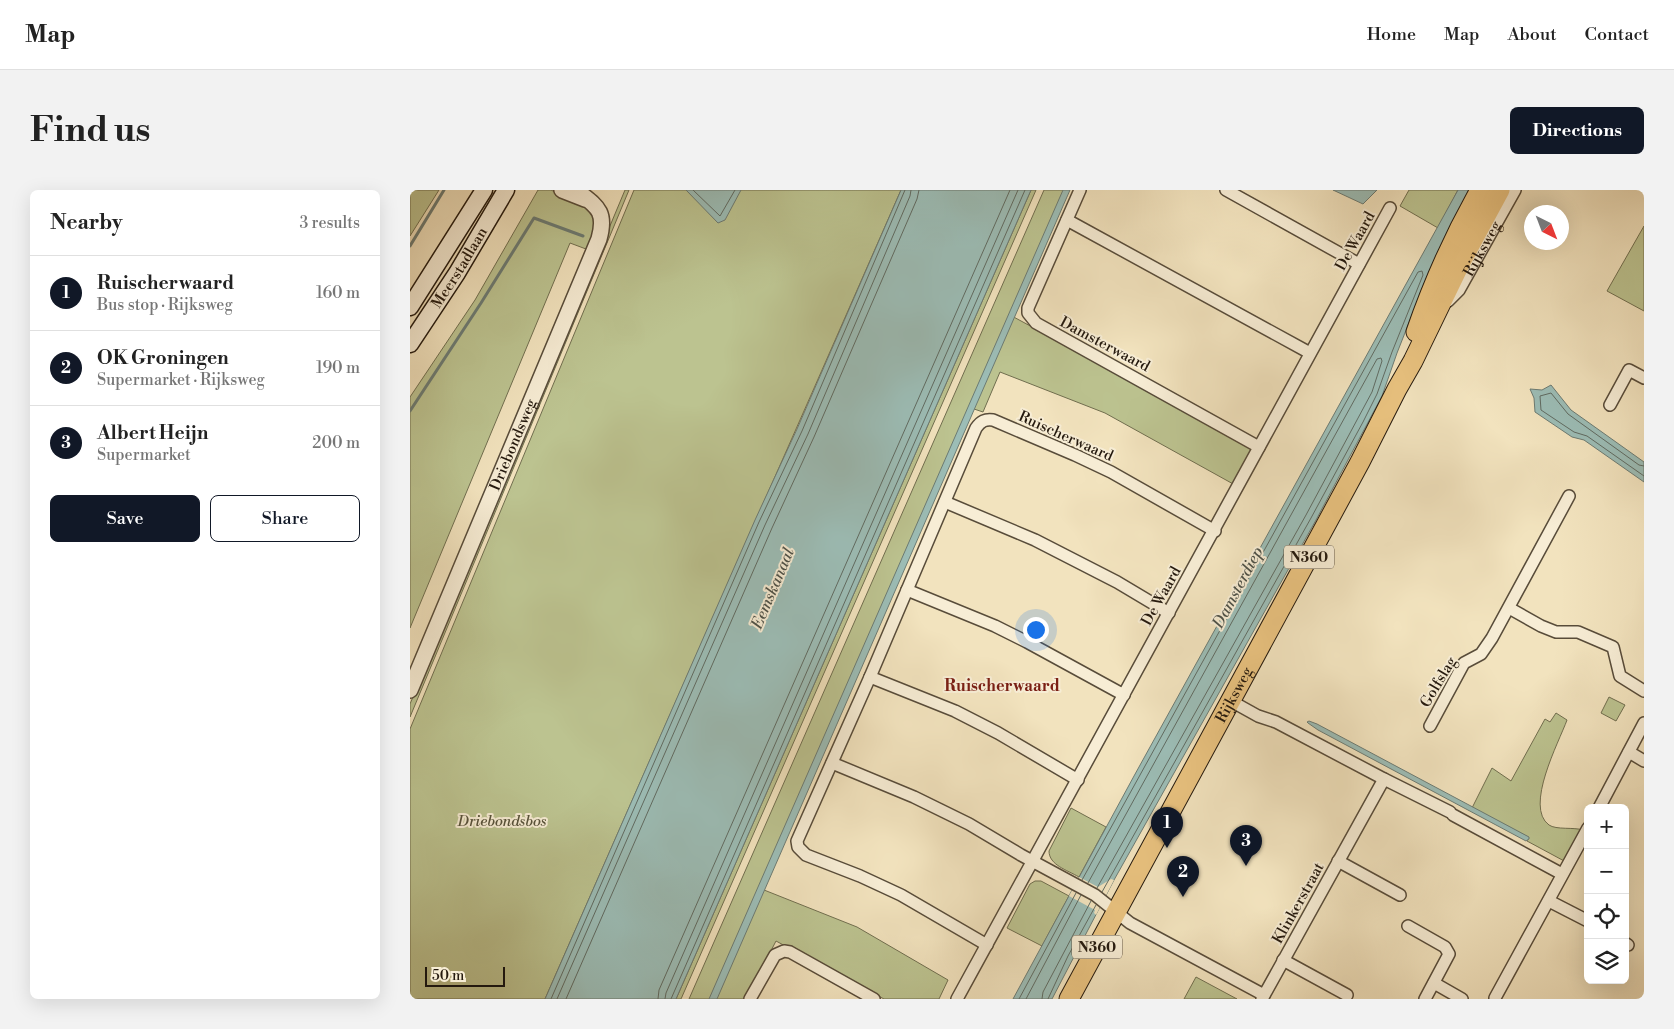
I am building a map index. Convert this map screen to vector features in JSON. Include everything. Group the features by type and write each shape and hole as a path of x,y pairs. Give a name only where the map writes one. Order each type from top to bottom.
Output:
{"main road":[{"name":"Meerstadlaan","path":"410,307 484,190"},
{"name":"Meerstadlaan","path":"410,344 457,273 506,190"},
{"name":"Rijksweg","path":"1069,999 1117,912 1239,706 1364,454 1397,389 1414,361 1460,225 1480,190"},
{"name":"Rijksweg","path":"1437,295 1500,190"}],"street":[{"path":"562,190 589,200"},
{"name":"Driebondsweg","path":"410,690 599,239 602,228 601,212 598,207 576,190"},
{"name":"Damsterwaard","path":"1080,190 1028,308 1031,318 1042,327 1124,370 1259,447"},
{"path":"1226,190 1359,264"},
{"name":"Rijksweg","path":"1437,295 1448,301 1459,290 1515,190"},
{"name":"De Waard","path":"957,999 1390,208"},
{"path":"1067,220 1310,353"},
{"path":"1610,405 1629,370 1644,378"},
{"name":"Ruischerwaard","path":"987,945 901,895 801,852 797,841 870,677 976,428 980,422 987,419 993,420 1111,472 1215,530"},
{"name":"Golfslag","path":"1430,726 1464,663 1481,654 1509,608 1569,496"},
{"path":"945,502 1035,540 1117,582 1169,613"},
{"path":"907,590 995,626 1124,695"},
{"path":"1509,608 1556,632 1578,632 1613,647 1620,676 1644,691"},
{"path":"870,677 955,711 998,733 1078,780"},
{"path":"1239,706 1276,722 1562,874"},
{"path":"1601,804 1644,723"},
{"path":"1629,752 1644,761"},
{"path":"832,763 914,797 968,824 1075,884 1145,931 1263,997"},
{"name":"Klinkerstraat","path":"1263,997 1384,779"},
{"path":"1495,998 1584,835"},
{"name":"Klinkerstraat","path":"1338,861 1400,895"},
{"path":"1549,901 1584,919"},
{"path":"1408,926 1445,947 1449,954 1425,999"},
{"path":"750,999 775,955 784,951 790,952 874,999"},
{"name":"Klinkerstraat","path":"1283,960 1347,995"},
{"path":"1434,983 1462,999"}],"green space":[{"path":"410,190 439,190 410,236"},
{"path":"538,190 551,190 588,208 594,219 594,231 586,249 570,243 410,628 410,397 475,300"},
{"path":"625,190 629,190 410,717 410,704"},
{"name":"Driebondsbos","path":"634,190 901,190 545,999 410,999 410,729"},
{"path":"1031,190 1036,190 681,999 676,999"},
{"path":"1044,190 1066,190 1010,315 1255,448 1235,485 1105,413 1000,372 983,412 971,408 759,888 857,927 948,980 939,999 884,999 776,941 746,999 689,999"},
{"path":"1409,190 1458,190 1438,228 1400,206"},
{"path":"1644,226 1644,311 1607,291"},
{"path":"1609,697 1625,705 1616,721 1601,713"},
{"path":"1556,713 1567,720 1551,758 1540,804 1542,816 1552,827 1583,830 1566,862 1527,841 1528,837 1472,808 1492,768 1511,781 1545,719 1550,722"},
{"path":"1071,808 1106,827 1079,877 1055,864 1049,851"},
{"path":"1035,881 1041,881 1069,896 1042,946 1007,928 1030,884"},
{"path":"1196,977 1237,999 1184,999"}],"water":[{"path":"686,190 741,190 725,220 718,223"},
{"name":"Eemskanaal","path":"901,190 1031,190 676,999 545,999 755,520 797,429"},
{"path":"1063,190 1070,190 717,999 709,999"},
{"path":"1333,190 1377,190 1363,204"},
{"path":"1458,190 1470,190 1429,272 1382,396 1316,520 1114,880 1052,999 1013,999 1134,776"},
{"path":"1551,385 1571,410 1644,462 1644,482 1584,440 1572,437 1535,412 1534,398 1530,389 1542,390"},
{"path":"1309,721 1529,837 1529,839 1526,841 1318,730 1307,722"}],"pier":[{"path":"1079,877 1098,887 1111,879 1114,880 1096,915 1094,913 1095,910 1069,896"}],"waterway":[{"path":"410,246 444,190"},
{"path":"410,411 534,218 583,236"}],"place":[{"name":"Ruischerwaard","path":"1167,848"},
{"name":"Albert Heijn","path":"1246,866"},
{"name":"OK Groningen","path":"1183,897"}],"district":[{"name":"Ruischerwaard","path":"1002,685"}],"water label":[{"name":"Damsterdiep","path":"1237,587"}]}
